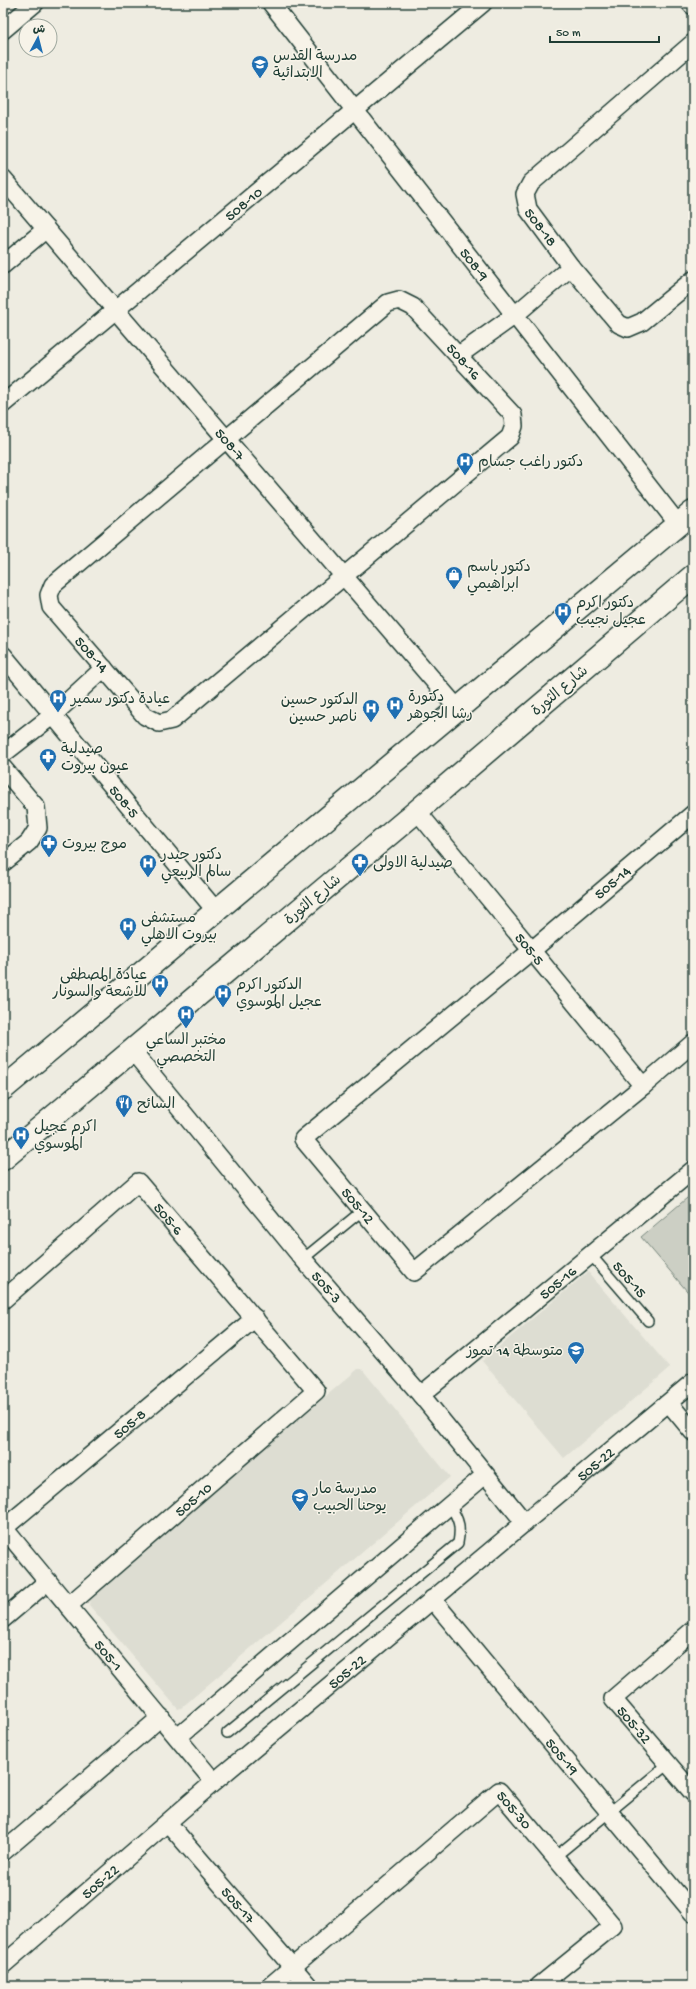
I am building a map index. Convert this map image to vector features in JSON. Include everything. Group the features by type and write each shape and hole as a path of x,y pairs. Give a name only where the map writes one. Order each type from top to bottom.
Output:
{"main road":[{"path":"3,1089 686,518"},
{"name":"شارع الثورة","path":"3,1159 131,1049 417,811 693,576"}],"street":[{"path":"3,30 35,3"},
{"name":"508-9","path":"271,3 515,315 686,518"},
{"name":"508-10","path":"3,404 484,3"},
{"path":"690,3 693,6"},
{"name":"508-18","path":"693,43 531,183 525,194 528,209 571,267 619,324 628,328 642,322 693,280"},
{"name":"508-7","path":"3,179 458,709"},
{"path":"3,265 46,229"},
{"path":"459,355 515,315 571,267"},
{"name":"508-16","path":"226,440 388,303 399,300 413,307 513,415 514,426 510,437 344,576"},
{"name":"508-14","path":"226,440 53,586 49,595 51,607 145,716 159,723 172,720 344,576"},
{"name":"508-5","path":"3,655 216,911"},
{"path":"3,754 53,715 104,668"},
{"path":"3,768 36,807 38,828 29,842 3,863"},
{"name":"505-5","path":"417,811 643,1086"},
{"name":"505-14","path":"531,951 693,814"},
{"name":"505-12","path":"531,951 303,1140 414,1272 643,1086"},
{"path":"643,1086 693,1043"},
{"name":"505-3","path":"131,1049 303,1259 421,1395 525,1523"},
{"name":"505-16","path":"421,1395 693,1170"},
{"name":"505-6","path":"3,1300 138,1182 316,1391"},
{"name":"505-8","path":"3,1528 255,1318"},
{"name":"505-22","path":"3,1965 214,1782 693,1382"},
{"name":"505-10","path":"68,1606 316,1391"},
{"path":"669,1403 693,1432"},
{"path":"178,1737 486,1475"},
{"name":"505-1","path":"3,1528 214,1782"},
{"path":"3,1620 48,1581"},
{"name":"505-19","path":"432,1599 693,1913"},
{"name":"505-32","path":"693,1630 613,1699 693,1793"},
{"path":"3,1852 161,1717"},
{"name":"505-30","path":"293,1967 499,1791 613,1926 539,1986"},
{"name":"505-17","path":"168,1823 309,1986"},
{"path":"270,1986 293,1967"}],"lane":[{"path":"303,1259 363,1210"},
{"name":"505-15","path":"591,1255 648,1321"},
{"path":"228,1733 458,1543 460,1530 459,1518 450,1506"},
{"path":"555,1857 668,1764"}],"shaded area":[{"path":"693,1193 693,1298 641,1237"},
{"name":"متوسطة 14 تموز","path":"588,1272 670,1368 564,1458 482,1361"},
{"name":"مدرسة مار يوحنا الحبيب","path":"358,1369 362,1369 450,1477 178,1709 89,1605 90,1598 151,1544"}],"place":[{"name":"مدرسة القدس الابتدائية","path":"260,79"},
{"name":"دكتور راغب جسام","path":"465,476"},
{"name":"دكتور باسم ابراهيمي","path":"454,590"},
{"name":"دكتور اكرم عجيل نجيب","path":"563,626"},
{"name":"عيادة دكتور سمير","path":"58,713"},
{"name":"دكتورة رشا الجوهر","path":"395,720"},
{"name":"الدكتور حسين ناصر حسين","path":"371,723"},
{"name":"صيدلية عيون بيروت","path":"48,772"},
{"name":"موج بيروت","path":"49,858"},
{"name":"صيدلية الاولى","path":"360,877"},
{"name":"دكتور حيدر سالم الربيعي","path":"148,878"},
{"name":"مستشفى بيروت الاهلي","path":"128,941"},
{"name":"عيادة المصطفى للاشعة والسونار","path":"160,998"},
{"name":"الدكتور اكرم عجيل الموسوي","path":"223,1008"},
{"name":"مختبر الساعي التخصصي","path":"186,1029"},
{"name":"السائح","path":"124,1118"},
{"name":"اكرم عجيل الموسوي","path":"21,1150"},
{"name":"متوسطة 14 تموز","path":"576,1365"},
{"name":"مدرسة مار يوحنا الحبيب","path":"300,1512"}]}
